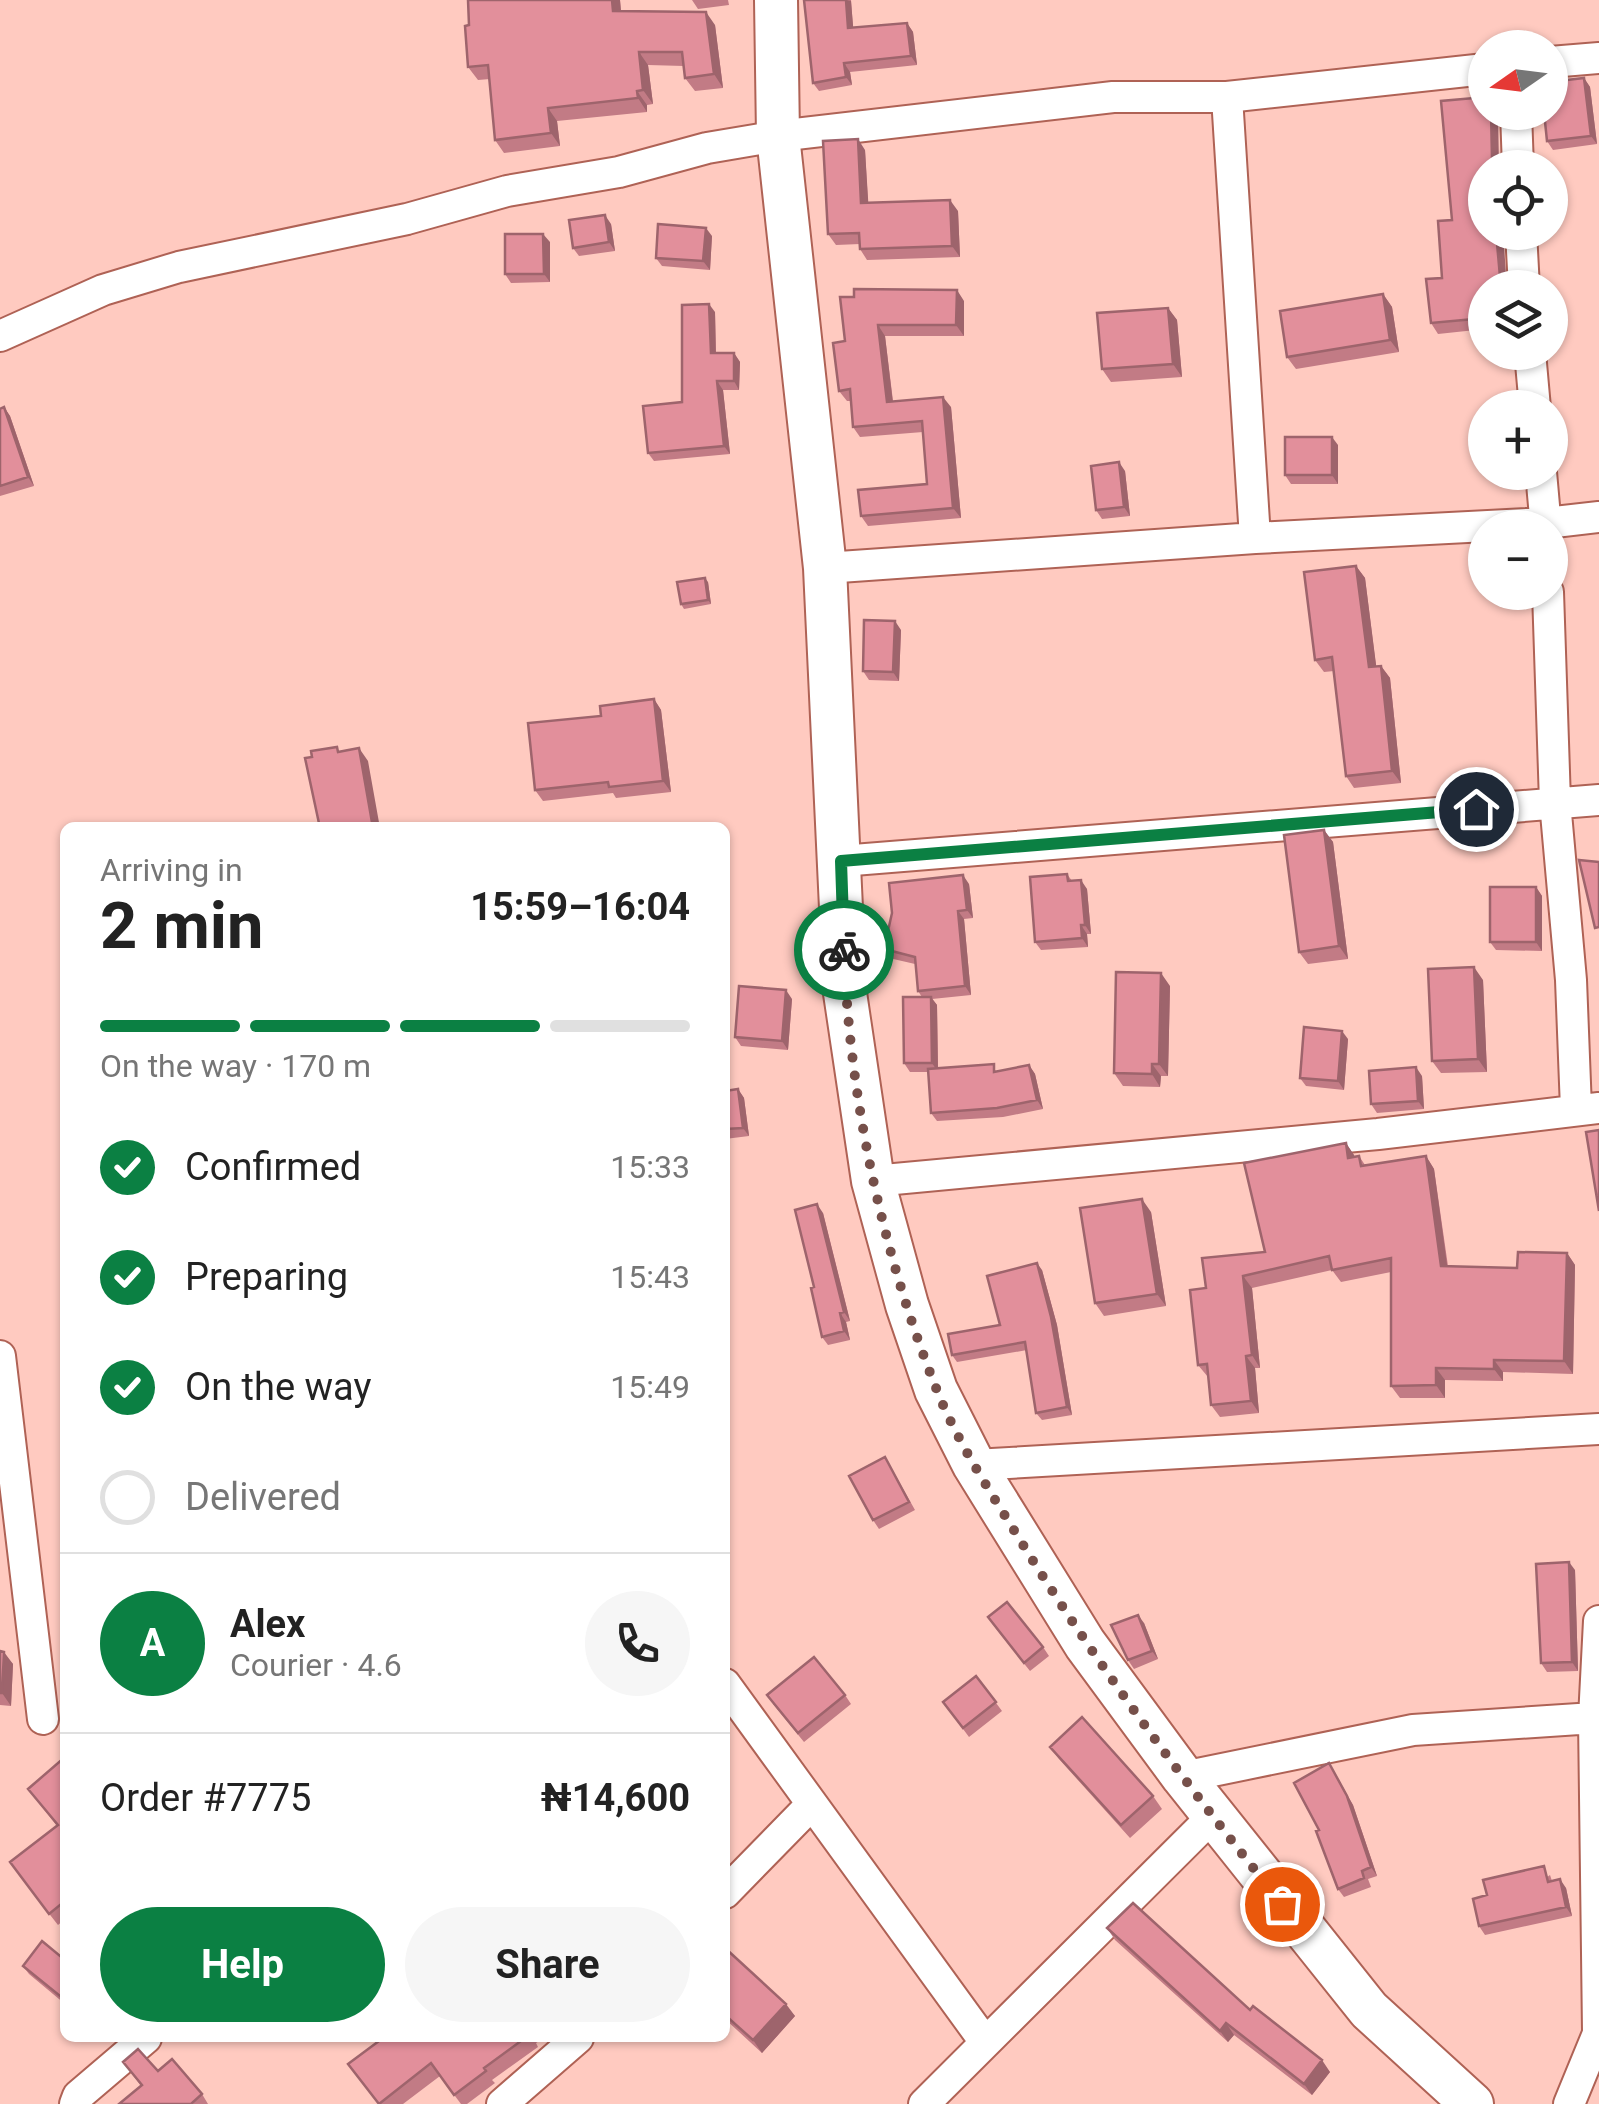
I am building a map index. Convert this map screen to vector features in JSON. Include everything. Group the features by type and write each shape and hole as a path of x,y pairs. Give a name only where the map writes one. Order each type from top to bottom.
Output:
{"street":[{"path":"776,0 778,136 824,568 845,993 873,1180 936,1390 974,1465 1085,1644 1183,1777 1369,2010 1472,2104"},
{"path":"1568,61 1599,58"},
{"path":"0,336 103,290 179,266 407,220 507,191 619,172 708,148 778,136 1113,97 1227,97 1468,71"},
{"path":"1227,97 1255,538"},
{"path":"1568,522 1599,517"},
{"path":"824,568 1255,538 1468,529"},
{"path":"873,1180 1378,1134 1588,1108 1555,802 1549,610"},
{"path":"841,861 1599,800"},
{"path":"0,1356 43,1719"},
{"path":"974,1465 1599,1429"},
{"path":"1569,2104 1599,2031 1599,1620"},
{"path":"730,1691 985,2042"},
{"path":"1183,1777 1413,1730 1597,1718"},
{"path":"730,1887 812,1804"},
{"path":"924,2104 1213,1816"},
{"path":"75,2104 78,2096 141,2042"},
{"path":"502,2104 573,2042"}],"building":[{"path":"468,0 612,0 613,11 706,12 714,74 685,78 682,52 639,52 643,90 637,91 638,98 548,108 551,133 495,140 488,65 468,67"},
{"path":"804,0 846,0 848,28 907,23 911,56 844,63 846,77 813,83"},
{"path":"1584,78 1591,136 1547,141 1546,130 1568,130 1568,80"},
{"path":"1468,99 1468,130 1491,130 1492,150 1468,150 1468,250 1498,250 1499,270 1468,270 1468,320 1431,323 1426,279 1442,278 1438,221 1452,220 1441,101"},
{"path":"858,139 861,203 950,200 952,246 860,249 859,233 828,234 823,141"},
{"path":"605,215 609,242 573,248 569,220"},
{"path":"658,224 706,228 703,261 656,258"},
{"path":"505,234 543,234 544,274 505,274"},
{"path":"854,289 957,290 956,325 878,325 887,402 943,397 953,508 861,516 858,490 927,484 922,421 853,427 850,389 839,391 833,343 845,341 840,297 854,297"},
{"path":"1383,294 1390,340 1287,357 1280,311"},
{"path":"709,304 711,353 734,353 734,381 717,381 724,446 648,453 643,406 682,402 682,305"},
{"path":"1168,308 1173,364 1102,369 1097,313"},
{"path":"4,407 28,477 0,486 0,409"},
{"path":"1285,437 1332,437 1332,475 1285,475"},
{"path":"1119,462 1124,507 1096,510 1091,466"},
{"path":"1356,566 1369,667 1381,666 1392,771 1346,776 1332,657 1315,660 1304,572"},
{"path":"705,578 708,600 681,604 677,582"},
{"path":"864,620 895,621 893,672 863,671"},
{"path":"654,699 663,781 535,790 528,723 601,716 600,706"},
{"path":"359,748 372,822 319,822 305,758 312,757 311,751"},
{"path":"1324,830 1339,946 1299,952 1284,835"},
{"path":"1579,860 1599,862 1599,927 1595,928"},
{"path":"1067,874 1068,881 1081,880 1085,925 1081,925 1082,938 1035,942 1030,877"},
{"path":"963,875 967,910 958,911 965,986 918,991 915,957 884,949 892,913 889,883"},
{"path":"1490,887 1536,887 1536,942 1490,942"},
{"path":"1474,967 1478,1059 1432,1061 1428,969"},
{"path":"1116,972 1161,973 1159,1064 1152,1064 1152,1074 1114,1073"},
{"path":"739,986 786,990 782,1041 735,1037"},
{"path":"903,997 931,997 932,1063 904,1063"},
{"path":"1304,1027 1342,1031 1338,1081 1300,1078"},
{"path":"994,1064 994,1072 1029,1065 1037,1100 997,1108 931,1113 928,1069"},
{"path":"1416,1067 1418,1101 1371,1104 1369,1071"},
{"path":"738,1089 743,1128 730,1129 730,1090"},
{"path":"1599,1130 1599,1211 1586,1132"},
{"path":"1346,1143 1348,1158 1359,1156 1361,1166 1426,1156 1441,1266 1517,1268 1518,1252 1567,1253 1564,1361 1494,1360 1494,1369 1436,1368 1436,1385 1391,1386 1391,1258 1332,1270 1329,1256 1243,1276 1252,1355 1246,1356 1251,1401 1211,1405 1207,1364 1198,1365 1190,1290 1206,1288 1202,1258 1265,1252 1244,1163"},
{"path":"1142,1199 1157,1294 1095,1303 1080,1208"},
{"path":"817,1204 844,1312 840,1313 844,1331 822,1337 795,1210"},
{"path":"1037,1263 1067,1407 1036,1413 1025,1342 952,1355 948,1334 1000,1325 987,1276"},
{"path":"885,1457 909,1502 873,1520 849,1476"},
{"path":"1569,1562 1572,1662 1541,1663 1536,1564"},
{"path":"1007,1602 1043,1647 1024,1663 988,1617"},
{"path":"1138,1615 1152,1651 1128,1660 1111,1625"},
{"path":"0,1651 4,1652 2,1693 0,1693"},
{"path":"814,1657 845,1695 798,1733 767,1695"},
{"path":"976,1676 996,1702 963,1728 943,1702"},
{"path":"1082,1717 1153,1796 1121,1825 1050,1747"},
{"path":"60,1761 60,1905 49,1914 10,1862 58,1825 28,1789"},
{"path":"1329,1763 1347,1796 1371,1867 1362,1871 1364,1878 1338,1889 1316,1831 1319,1830 1294,1783"},
{"path":"1544,1866 1548,1882 1560,1879 1566,1907 1479,1926 1473,1899 1487,1895 1483,1880"},
{"path":"1133,1903 1250,2010 1253,2006 1322,2060 1304,2084 1226,2023 1220,2031 1107,1928"},
{"path":"42,1941 60,1956 60,1996 23,1966"},
{"path":"730,1953 786,2004 753,2040 730,2019"},
{"path":"378,2042 520,2042 454,2095 431,2063 379,2104 348,2064"},
{"path":"138,2049 158,2071 172,2059 202,2094 193,2104 119,2104 142,2085 123,2062"}],"way so far":[{"path":"844,950 845,993 873,1180 936,1390 974,1465 1085,1644 1282,1904"}],"route":[{"path":"844,950 841,861 1476,809"}]}
